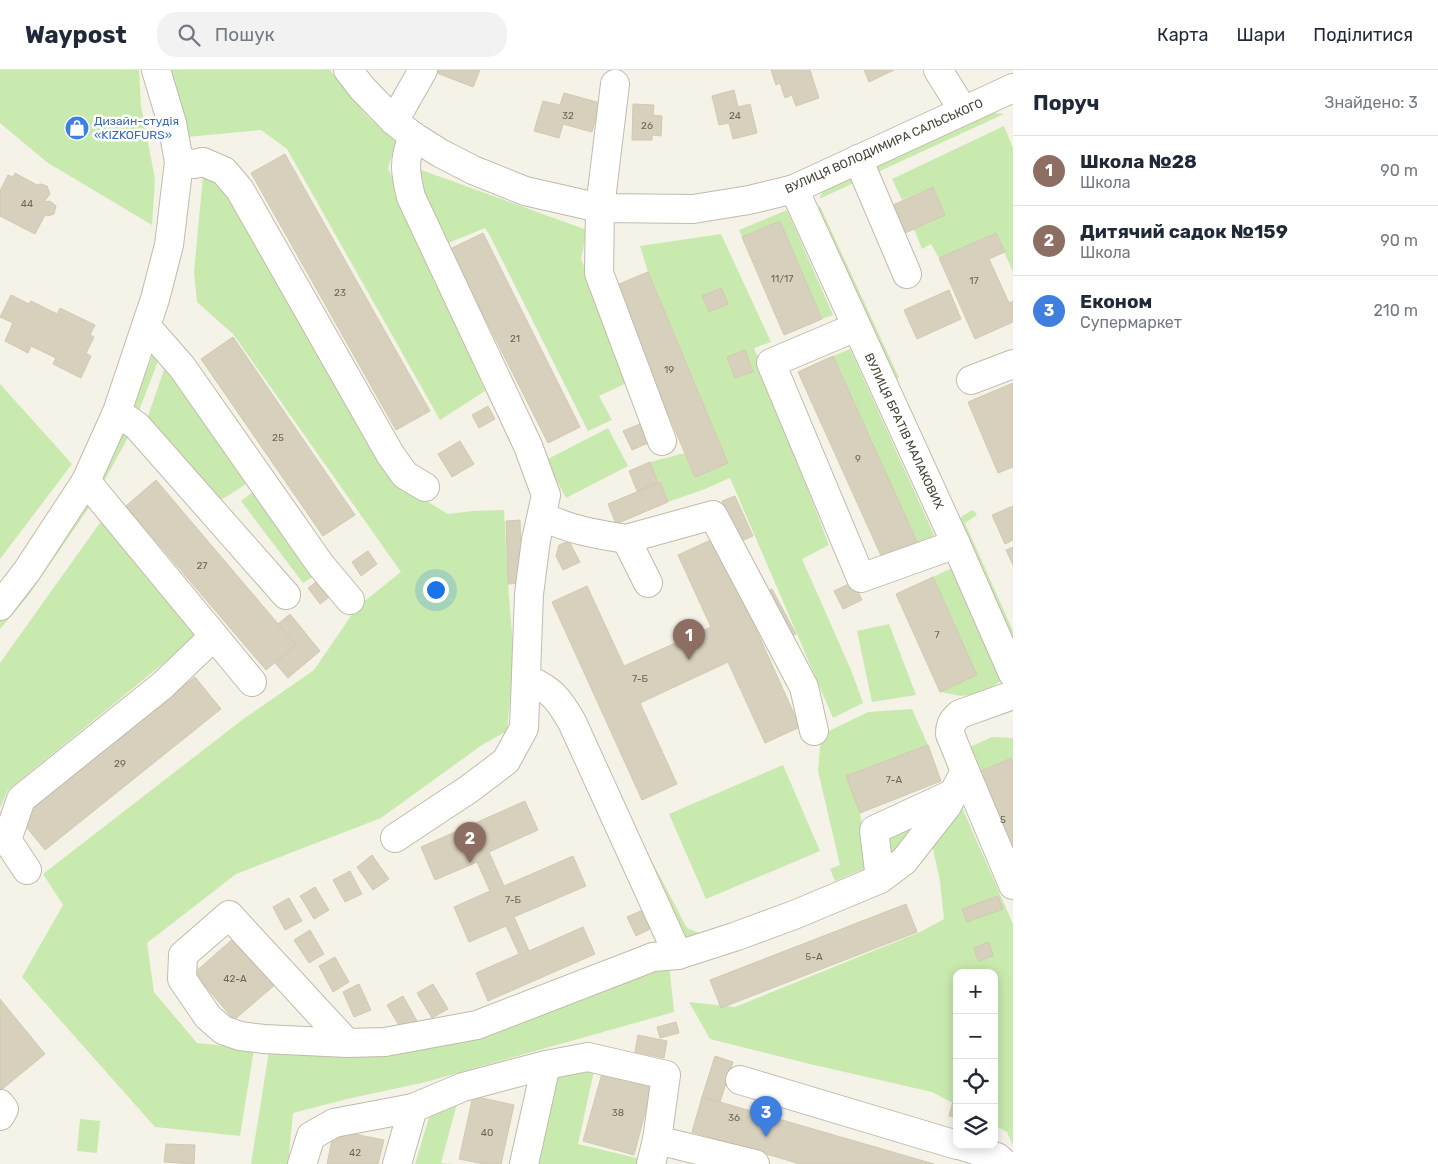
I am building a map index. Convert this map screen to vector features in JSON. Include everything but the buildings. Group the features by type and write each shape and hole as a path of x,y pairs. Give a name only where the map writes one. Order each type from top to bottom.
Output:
{"street":[{"path":"0,606 27,571 86,481 116,412 146,326 169,245 179,162 172,123 156,70"},
{"name":"ВУЛИЦЯ ВОЛОДИМИРА САЛЬСЬКОГО","path":"348,70 369,95 403,128 473,170 525,191 600,208 693,209 749,200 794,189 1013,88"},
{"path":"395,838 469,789 506,761 524,728 529,594 536,540 546,495 532,454 411,197 405,172 407,152 403,128 423,70"},
{"path":"938,70 964,110"},
{"path":"615,84 600,208 599,273 662,441"},
{"path":"858,159 907,274"},
{"path":"179,162 194,164 202,162 224,171 240,190 390,454 405,475 425,487"},
{"name":"ВУЛИЦЯ БРАТІВ МАЛАКОВИХ","path":"794,189 956,544 1013,674"},
{"path":"146,326 182,367 320,564 350,600"},
{"path":"856,327 770,363 861,578 956,544"},
{"path":"971,380 1013,364"},
{"path":"116,412 137,426 286,595"},
{"path":"86,481 252,682"},
{"path":"542,516 558,524 591,533 626,539 713,516 804,686 814,730"},
{"path":"626,539 648,583"},
{"path":"27,870 7,840 21,799 163,685 214,636"},
{"path":"526,678 547,688 560,702 574,726 678,955"},
{"path":"1013,695 960,714 950,727 959,782 1013,885"},
{"path":"524,722 544,718 574,726"},
{"path":"346,1043 229,915 183,955 182,980 208,1017 223,1030 240,1036 346,1043 385,1042 477,1025 653,957 678,955 734,937 794,915 880,879 904,861 947,806 959,782"},
{"path":"880,879 874,830 959,782"},
{"path":"302,1164 311,1136 334,1123 412,1108 463,1087 546,1065 588,1057 666,1075 654,1152 755,1164"},
{"path":"524,1164 546,1065"},
{"path":"740,1080 953,1144"},
{"path":"0,1104 4,1109 0,1116"},
{"path":"397,1164 412,1108"},
{"path":"972,1149 997,1156 1006,1164"}],"green space":[{"path":"0,70 139,70 141,106 155,179 152,225 48,163 0,123"},
{"path":"163,70 330,70 366,115 396,142 388,168 485,391 440,420 287,149 261,130 187,137"},
{"path":"982,112 1004,114 819,199 828,182"},
{"path":"1004,126 1013,148 1013,272 996,233 939,258 931,244 922,249 914,229 945,214 933,187 902,200 892,179"},
{"path":"413,167 587,230 581,259 633,380 599,396 612,420 588,431 489,234 485,228 446,244 418,195"},
{"path":"203,176 229,183 407,489 448,514 504,510 514,658 507,731 482,745 381,818 236,874 147,943 154,992 197,1043 254,1049 240,1136 155,1127 22,977 63,905 43,874 242,720 314,670 357,607 401,572 233,334 197,302 194,272"},
{"path":"820,206 899,378 893,380 814,209"},
{"path":"787,210 833,315 822,319 780,221 742,237 739,230"},
{"path":"721,234 771,342 754,348 829,545 802,559 851,670 863,703 833,718 730,478 668,502 650,462 685,453 695,477 728,462 648,272 640,246"},
{"path":"155,349 160,356 135,421 129,416"},
{"path":"850,349 935,537 918,544 833,356"},
{"path":"168,358 251,481 213,505 145,425"},
{"path":"0,384 72,464 0,559"},
{"path":"123,426 131,432 102,485 97,478"},
{"path":"608,428 628,466 566,498 546,460"},
{"path":"258,488 316,575 303,583 241,501"},
{"path":"86,502 90,506 28,596 0,629 0,620 24,591"},
{"path":"973,510 977,515 965,523 1013,631 1013,654 959,524 962,516"},
{"path":"102,520 197,636 8,790 0,808 0,663"},
{"path":"952,568 1002,680 985,693 961,696 940,692 977,675 933,577"},
{"path":"889,624 916,695 872,702 857,631"},
{"path":"912,709 928,745 860,813 869,867 835,881 830,869 840,865 818,771 821,735 868,712"},
{"path":"992,737 1013,738 1013,763 1010,758 974,774 956,753"},
{"path":"783,765 820,851 706,899 669,814"},
{"path":"940,805 887,869 879,836"},
{"path":"961,805 1013,924 1013,1146 1007,1132 998,1127 998,969 953,969 953,1103 932,1092 710,1039 689,1002 735,1007 920,932 944,919 940,881 930,835"},
{"path":"632,823 687,928 699,933 699,937 689,938 675,934"},
{"path":"669,964 674,1012 426,1082 293,1113 288,1164 251,1164 269,1051 369,1052"},
{"path":"551,1069 594,1071 578,1144 641,1159 640,1164 534,1164"},
{"path":"458,1100 441,1163 454,1164 415,1164 431,1111"},
{"path":"80,1119 100,1121 97,1153 77,1151"}],"place":[{"name":"Дизайн-студія «KIZKOFURS»","path":"77,128"},
{"name":"Школа №28","path":"689,660"},
{"name":"Дитячий садок №159","path":"470,863"},
{"name":"Економ","path":"766,1137"}]}
